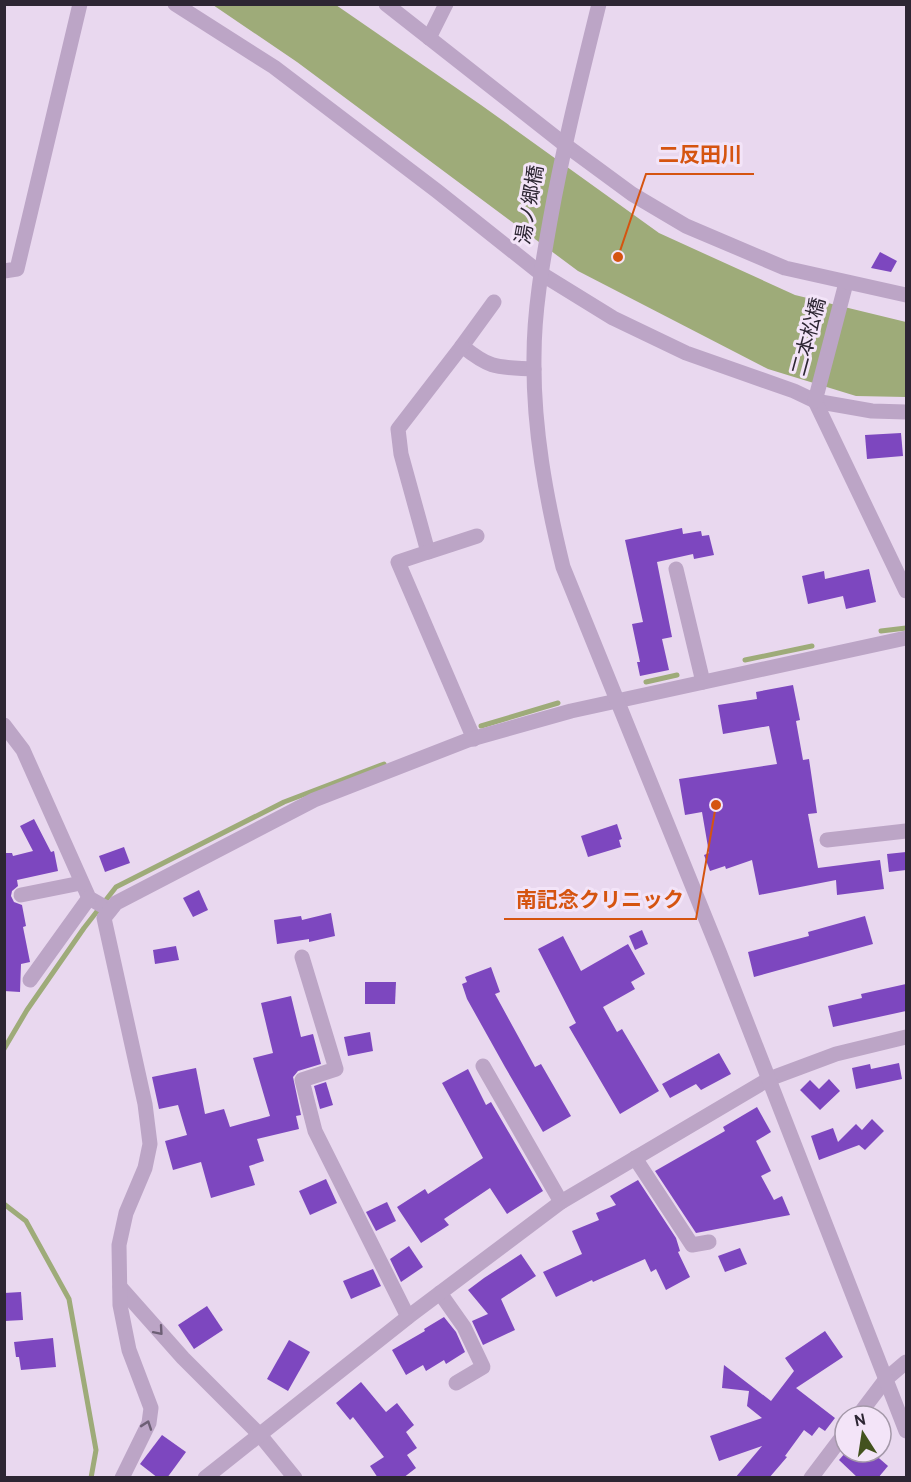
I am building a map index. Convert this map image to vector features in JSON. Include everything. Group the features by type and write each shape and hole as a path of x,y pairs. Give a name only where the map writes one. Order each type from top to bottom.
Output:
{"street":[{"path":"4,271 17,269 80,4"},
{"path":"176,4 274,67 540,273 613,318 686,353 794,391 815,401 872,411 906,412"},
{"path":"386,4 564,144 632,194 686,226 785,268 906,295"},
{"path":"429,38 446,4"},
{"name":"湯ノ郷橋","path":"599,4 564,144 540,273 535,323 534,369 539,445 545,488 563,567 769,1079 906,1431"},
{"name":"二本松橋","path":"815,401 846,283"},
{"path":"428,552 401,454 399,429 494,302"},
{"path":"462,346 483,363 498,367 534,369"},
{"path":"815,401 906,591"},
{"path":"474,739 398,562 477,536"},
{"path":"676,569 703,682"},
{"path":"122,1478 149,1423 151,1408 129,1350 120,1305 119,1245 126,1213 145,1168 150,1144 145,1104 104,918 116,903 314,800 395,767 474,739 571,711 906,638"},
{"path":"4,725 23,750 89,898 110,910"},
{"path":"827,840 906,831"},
{"path":"21,895 81,883"},
{"path":"30,980 89,898"},
{"path":"302,957 336,1069 302,1080 315,1131 408,1317"},
{"path":"205,1478 408,1317 561,1202 769,1079 836,1054 906,1037"},
{"path":"483,1066 561,1202"},
{"path":"635,1158 692,1245 709,1242"},
{"path":"120,1287 183,1358 260,1436 294,1478"},
{"path":"440,1293 464,1327 483,1367 456,1383"},
{"path":"867,1404 886,1379 906,1362"},
{"path":"811,1478 833,1449"}],"shaded area":[{"path":"213,5 336,5 481,105 659,233 795,295 906,322 906,397 856,396 768,369 578,271 297,62"}],"building":[{"path":"880,252 897,261 891,272 871,268"},
{"path":"901,433 903,456 867,459 865,435"},
{"path":"682,528 683,534 701,531 702,536 709,535 714,555 694,559 693,554 657,562 672,637 662,639 669,670 640,676 637,662 640,662 632,624 643,622 625,540"},
{"path":"869,569 876,602 846,609 843,596 808,604 802,576 824,571 825,579"},
{"path":"793,685 800,720 796,721 803,760 809,759 817,813 808,814 818,868 880,860 884,889 837,895 836,880 759,895 752,860 726,869 725,866 710,871 704,855 709,853 702,812 685,815 679,779 777,764 769,726 723,734 718,705 757,699 756,692"},
{"path":"34,819 51,852 54,851 58,871 17,880 18,886 12,891 11,896 14,902 22,905 26,926 23,927 30,962 21,964 20,992 4,991 4,853 12,853 13,856 33,851 20,826"},
{"path":"617,824 622,839 619,840 621,847 588,857 581,836"},
{"path":"124,847 130,863 105,872 99,856"},
{"path":"906,852 906,870 889,872 887,854"},
{"path":"199,890 208,910 193,917 183,898"},
{"path":"331,913 335,936 309,942 309,939 277,944 274,920 301,916 302,920"},
{"path":"865,916 873,944 754,977 748,952 809,936 808,932"},
{"path":"642,930 648,944 635,950 629,936"},
{"path":"563,936 581,971 628,944 645,974 631,982 635,989 603,1007 617,1032 622,1029 659,1091 620,1114 569,1027 576,1023 538,949"},
{"path":"176,946 179,960 155,964 153,950"},
{"path":"491,967 500,992 495,994 535,1067 541,1064 571,1116 543,1132 467,999 462,984 467,982 465,977"},
{"path":"365,982 396,982 395,1004 365,1004"},
{"path":"906,984 906,1011 833,1027 828,1006 862,998 861,994"},
{"path":"291,996 301,1037 313,1034 321,1064 298,1071 293,1077 301,1115 296,1116 299,1129 257,1139 264,1161 249,1166 255,1185 211,1198 201,1162 173,1170 165,1141 187,1135 178,1105 159,1109 152,1077 196,1068 205,1114 224,1109 230,1127 270,1116 253,1058 273,1053 261,1003"},
{"path":"370,1032 373,1051 348,1056 344,1037"},
{"path":"719,1053 731,1074 701,1090 696,1084 670,1098 662,1084"},
{"path":"899,1063 902,1079 856,1089 852,1068 870,1064 871,1069"},
{"path":"468,1069 486,1105 491,1102 543,1191 507,1214 490,1188 444,1219 449,1225 421,1243 397,1207 425,1189 428,1194 483,1158 442,1083"},
{"path":"829,1079 840,1091 820,1110 800,1090 810,1080 819,1089"},
{"path":"326,1082 333,1105 320,1109 314,1086"},
{"path":"757,1107 771,1132 756,1141 771,1171 761,1176 774,1200 782,1196 790,1215 696,1233 655,1171 725,1131 723,1127"},
{"path":"872,1119 884,1131 865,1150 859,1145 819,1160 811,1136 833,1128 838,1142 856,1124 862,1130"},
{"path":"326,1179 337,1203 310,1215 299,1191"},
{"path":"638,1180 676,1238 680,1251 678,1252 690,1277 666,1290 656,1269 651,1272 645,1259 556,1297 543,1272 582,1254 572,1231 599,1220 596,1213 616,1205 610,1196"},
{"path":"387,1202 396,1221 376,1231 366,1212"},
{"path":"409,1246 423,1267 401,1282 390,1259"},
{"path":"740,1248 747,1264 725,1272 718,1256"},
{"path":"521,1254 536,1276 501,1299 515,1330 483,1345 472,1321 488,1314 468,1290"},
{"path":"373,1269 381,1286 351,1299 343,1281"},
{"path":"21,1292 23,1320 4,1321 4,1293"},
{"path":"207,1306 223,1330 194,1349 178,1325"},
{"path":"444,1317 456,1332 465,1352 446,1364 444,1360 426,1371 423,1365 406,1375 392,1350"},
{"path":"825,1331 843,1357 796,1388 833,1416 833,1421 825,1431 819,1427 812,1436 804,1430 785,1456 787,1457 769,1478 735,1478 762,1446 719,1461 710,1436 762,1418 747,1406 749,1391 722,1388 724,1365 771,1401 794,1371 785,1358"},
{"path":"53,1338 56,1367 21,1370 14,1342"},
{"path":"289,1340 310,1352 288,1391 267,1379"},
{"path":"361,1382 386,1412 397,1403 414,1425 406,1432 417,1448 407,1455 416,1468 403,1478 378,1478 370,1466 384,1457 353,1417 350,1420 336,1403"},
{"path":"162,1435 186,1452 167,1478 158,1478 140,1464"},
{"path":"843,1464 886,1464 888,1466 878,1478 858,1478"}],"waterway":[{"path":"881,631 906,628"},
{"path":"745,660 812,646"},
{"path":"646,682 677,675"},
{"path":"481,726 558,703"},
{"path":"4,1049 27,1010 84,928 116,887 284,802 384,764"},
{"path":"4,1204 26,1221 69,1299 96,1450 91,1478"}],"place":[{"name":"二反田川","path":"618,257"},
{"name":"南記念クリニック","path":"716,805"}]}
